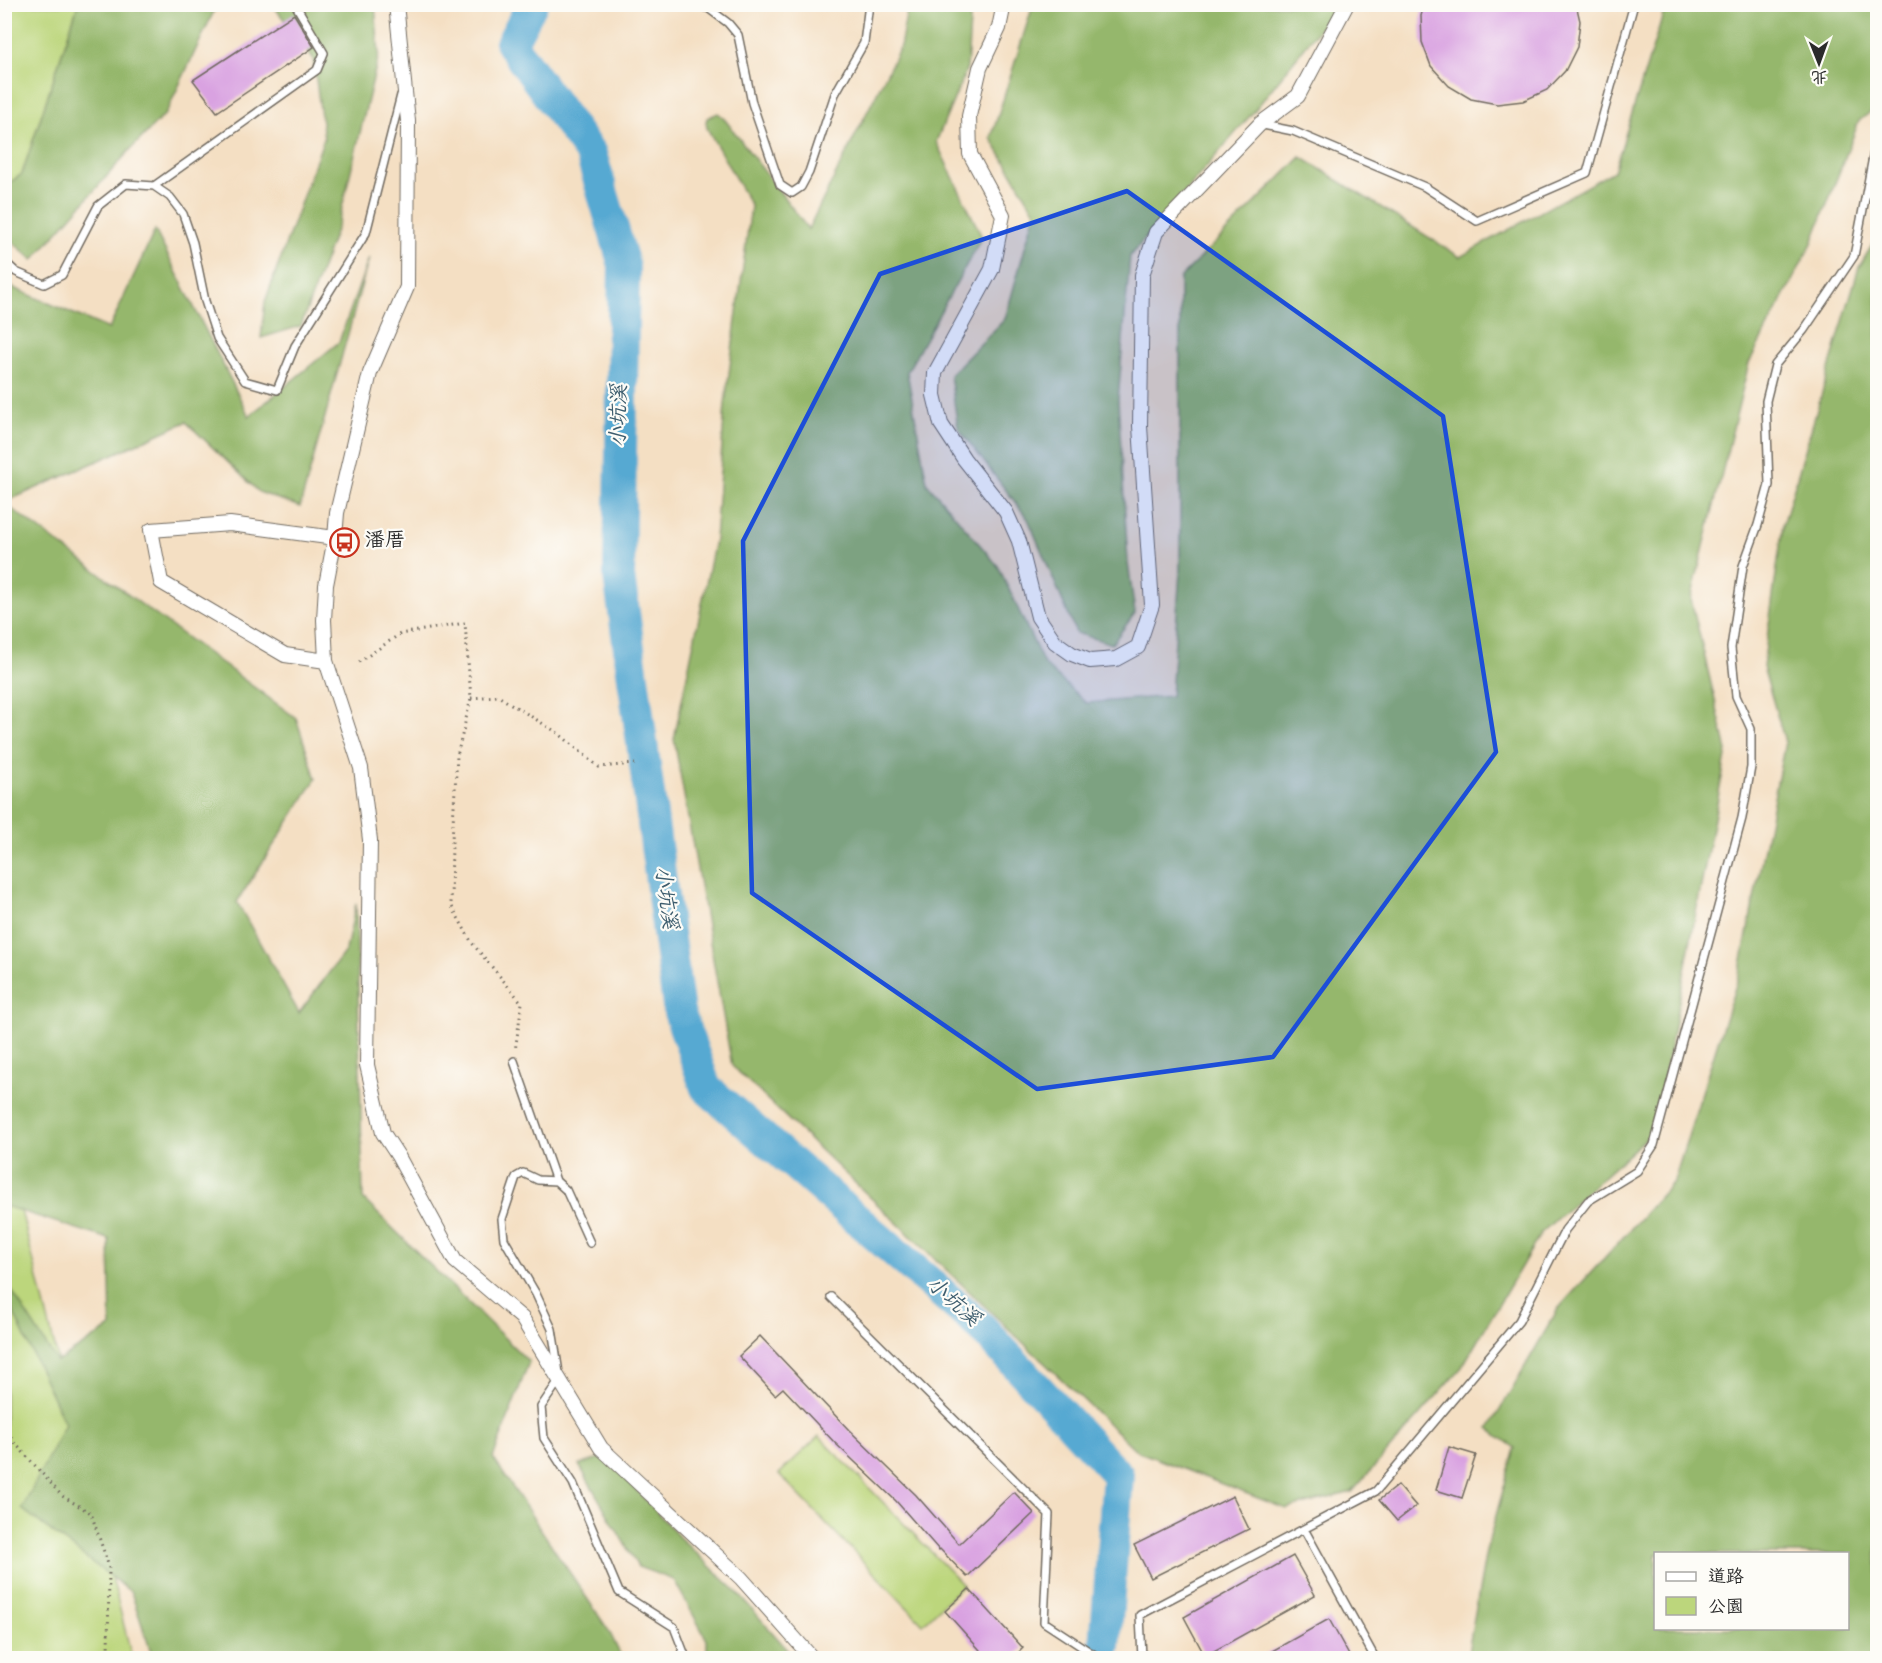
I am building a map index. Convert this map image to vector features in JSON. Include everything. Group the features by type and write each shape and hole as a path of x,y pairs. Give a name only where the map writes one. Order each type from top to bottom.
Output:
{"street":[{"path":"396,4 408,121 407,287 370,373 338,513 326,585 324,620 326,660 361,768 369,830 366,1065 383,1133 455,1261 522,1317 601,1448 741,1578 812,1659"},
{"path":"1004,4 999,27 980,68 969,116 970,154 1003,215 992,269 935,373 934,395 940,424 964,459 1006,512 1019,540 1038,617 1055,642 1072,654 1090,661 1116,660 1138,647 1152,606 1140,426 1142,275 1156,232 1260,124 1298,96 1347,4"},
{"path":"326,660 285,655 161,582 151,530 230,524 335,538"}],"lane":[{"path":"154,186 317,70 324,53 295,4"},
{"path":"689,4 708,8 728,23 738,35 752,103 780,185 792,193 801,187 809,172 835,94 864,43 870,4"},
{"path":"1260,124 1293,131 1425,187 1477,221 1587,172 1634,4"},
{"path":"4,261 16,272 44,284 62,275 98,206 126,184 154,186 170,197 183,214 193,243 217,338 245,381 277,390 295,346 366,233 404,83"},
{"path":"1142,1659 1140,1615 1376,1491 1519,1321 1565,1230 1588,1201 1637,1171 1654,1145 1742,818 1751,767 1751,729 1736,696 1731,648 1743,566 1758,525 1769,484 1766,401 1775,365 1804,330 1854,256 1874,152 1878,147"},
{"path":"514,1061 556,1181 566,1190 590,1243"},
{"path":"556,1181 538,1180 523,1173 516,1177 502,1219 504,1239 536,1294 552,1329 560,1379 541,1407 544,1438 573,1483 619,1592 674,1627 686,1659"},
{"path":"831,1297 1049,1514 1044,1622 1099,1659"},
{"path":"1304,1529 1375,1659"}],"path":[{"path":"359,662 400,634 465,623 471,698 457,756 451,904 472,943 522,1003 514,1061"},
{"path":"471,698 498,696 558,733 599,767 635,764"},
{"path":"4,1428 62,1496 91,1513 109,1567 108,1659"}],"highlighted area":[{"path":"1127,191 1443,416 1496,752 1273,1057 1037,1089 752,893 743,541 880,274"}],"green space":[{"path":"5,5 78,5 22,174 5,186"},
{"path":"78,5 222,5 215,9 166,113 129,151 33,260 5,235 5,186 22,174"},
{"path":"273,5 375,5 379,54 338,224 301,326 261,338 265,302 324,138 313,58"},
{"path":"908,5 971,5 967,68 936,142 982,237 907,372 927,483 998,566 1044,664 1086,703 1171,696 1180,572 1180,278 1301,157 1460,257 1614,171 1666,5 1877,5 1877,107 1859,121 1812,243 1749,363 1691,599 1727,751 1654,1131 1541,1233 1462,1367 1352,1492 1286,1509 1137,1451 732,1066 674,739 715,540 725,404 751,206 707,128 706,122 707,118 718,113 723,117 808,229 900,47"},
{"path":"1033,5 1338,5 1255,110 1130,256 1118,400 1128,563 1135,613 1112,644 1076,633 1028,519 958,428 950,375 1005,319 1035,212 991,138"},
{"path":"155,230 249,416 339,342 369,258 300,507 259,492 186,422 5,502 4,284 109,329"},
{"path":"1877,237 1877,1658 1467,1658 1486,1551 1515,1448 1489,1429 1558,1309 1674,1181 1739,975 1785,742 1763,667 1783,525 1859,267"},
{"path":"5,504 296,718 316,779 237,902 299,1013 346,950 356,904 363,1199 529,1362 493,1458 609,1631 622,1658 153,1658 131,1592 22,1509 65,1424 5,1294 5,1280 57,1362 111,1327 109,1239 5,1206"},
{"path":"5,1146 132,1658 5,1658"},
{"path":"819,1436 963,1585 923,1624 779,1474"},
{"path":"606,1456 680,1538 735,1590 795,1658 707,1658 707,1640 674,1580 638,1567 579,1465"}],"building":[{"path":"1424,4 1576,4 1580,21 1577,47 1565,71 1547,90 1523,101 1497,104 1471,99 1449,86 1431,66 1422,42 1421,16"},
{"path":"294,14 314,47 217,112 193,80"},
{"path":"760,1336 849,1430 916,1495 959,1544 1014,1492 1034,1513 967,1577 939,1550 896,1501 835,1443 783,1388 775,1395 739,1356"},
{"path":"1449,1447 1476,1455 1462,1498 1436,1490"},
{"path":"1398,1485 1416,1506 1397,1521 1379,1500"},
{"path":"1233,1496 1249,1529 1151,1578 1134,1545"},
{"path":"1293,1556 1315,1595 1205,1656 1184,1617"},
{"path":"969,1589 1023,1648 1012,1659 988,1659 945,1611"},
{"path":"1329,1619 1351,1659 1258,1659"}],"waterway":[{"name":"小坑溪","path":"532,4 511,44 591,154 624,265 619,576 679,1012 706,1088 982,1328 1118,1475 1105,1646"}],"place":[{"name":"潘厝","path":"344,542"}]}
